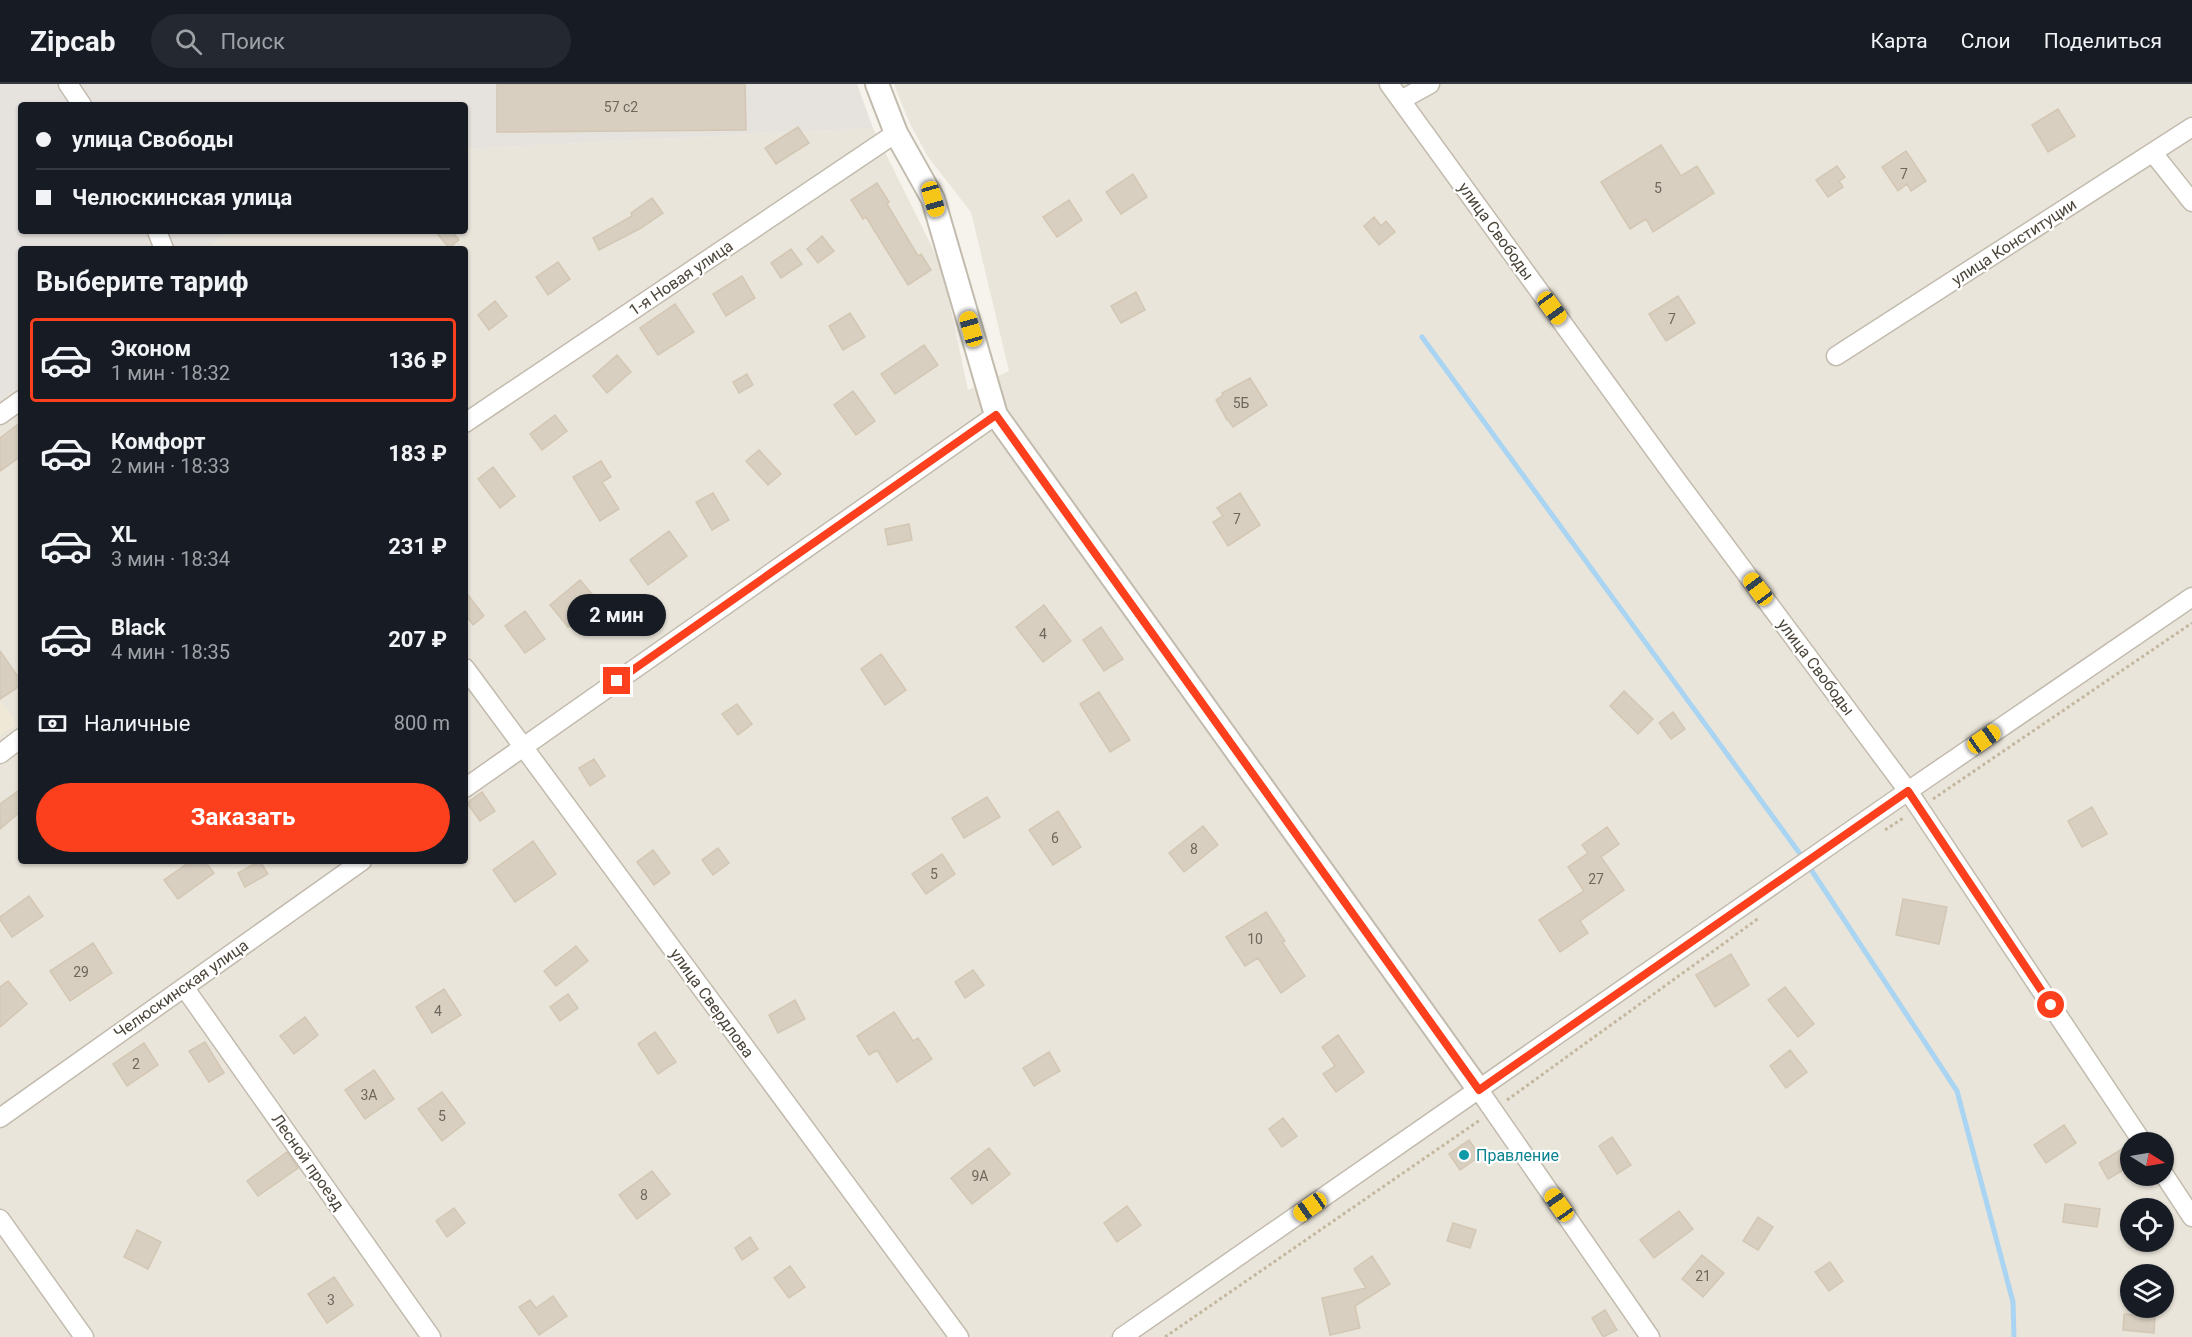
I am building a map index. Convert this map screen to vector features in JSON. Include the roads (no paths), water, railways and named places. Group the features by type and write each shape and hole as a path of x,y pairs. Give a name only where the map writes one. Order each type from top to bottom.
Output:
{"street":[{"path":"68,84 80,102"},
{"path":"877,84 896,133 933,199 996,415 1479,1090 1650,1337"},
{"name":"улица Свободы","path":"1389,84 1675,478 1908,791 2136,1132"},
{"path":"1401,99 1430,84"},
{"name":"улица Конституции","path":"1836,356 2192,127"},
{"name":"1-я Новая улица","path":"468,421 896,133"},
{"path":"2153,153 2192,202"},
{"path":"0,415 18,402"},
{"path":"468,786 996,415"},
{"path":"1122,1337 1908,791 2192,597"},
{"name":"улица Свердлова","path":"468,672 958,1337"},
{"path":"0,754 18,740"},
{"name":"Челюскинская улица","path":"0,1118 358,864"},
{"name":"Лесной проезд","path":"184,987 431,1337"},
{"path":"2172,1186 2192,1216"},
{"path":"0,1220 84,1337"}],"waterway":[{"path":"1422,337 1806,862 1957,1091 2013,1302 2014,1337"}],"place":[{"name":"Правление","path":"1464,1155"}]}
